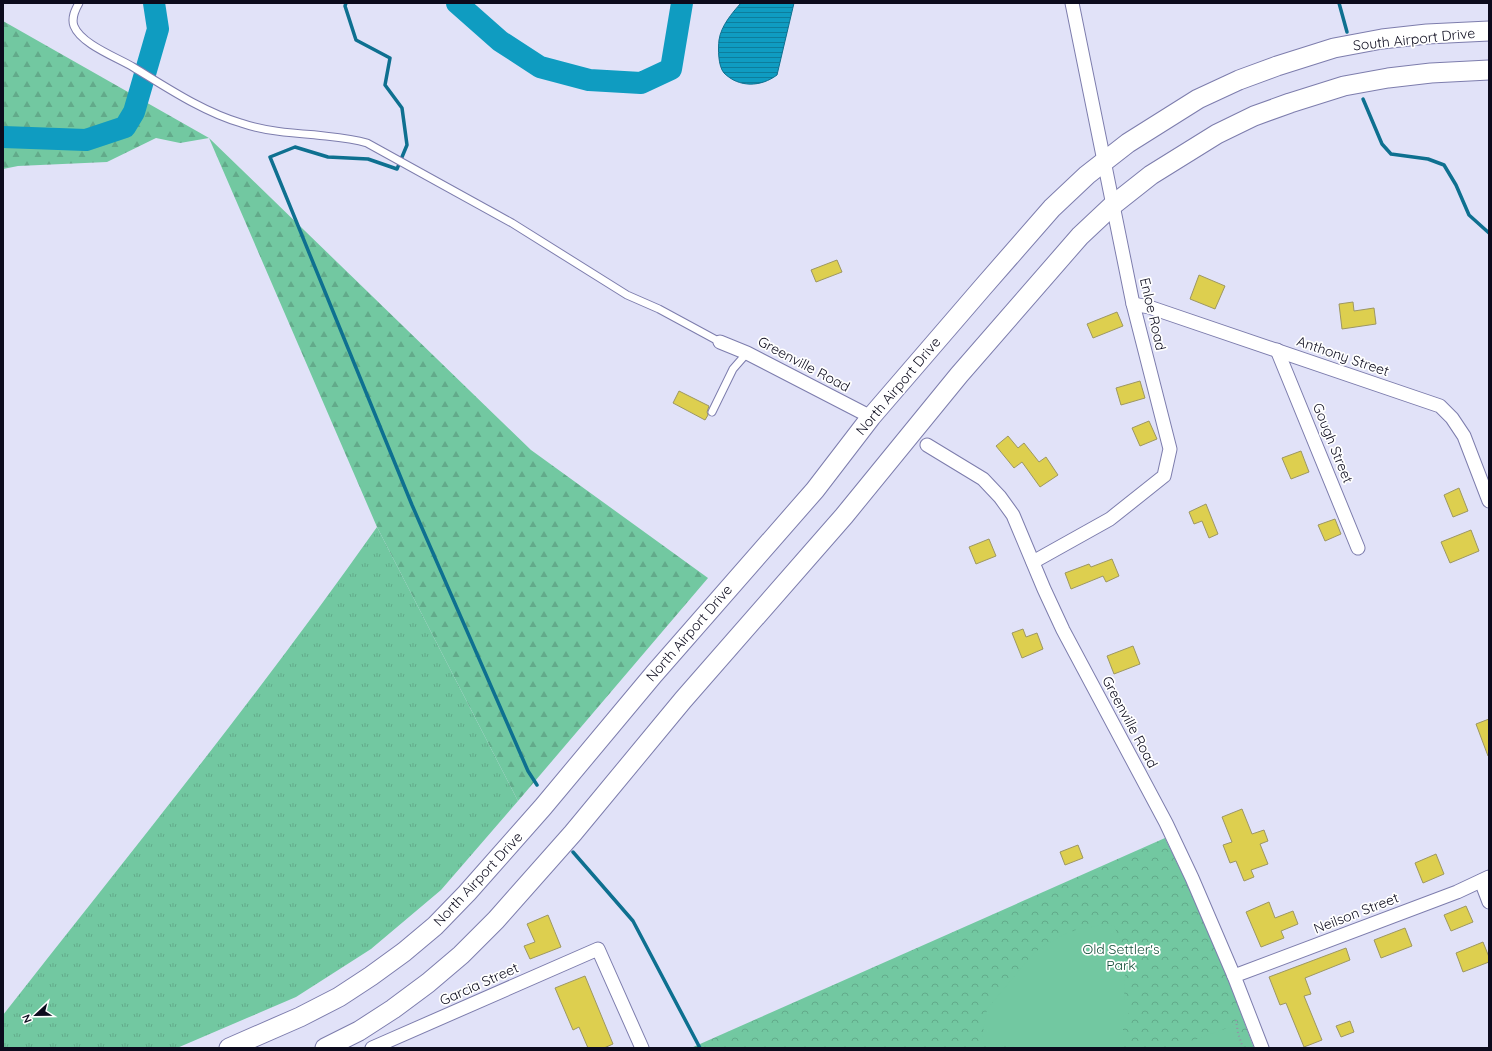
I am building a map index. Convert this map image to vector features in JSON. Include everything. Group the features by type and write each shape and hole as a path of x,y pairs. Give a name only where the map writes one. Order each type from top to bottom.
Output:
{"main road":[{"name":"South Airport Drive","path":"1104,162 1128,143 1198,100 1239,80 1277,66 1334,48 1382,39 1428,34 1489,31"},
{"path":"325,1048 364,1027 428,983 461,955 496,920 573,833 693,688 844,516 968,363 1080,236 1113,205 1151,175 1217,134 1254,116 1290,103 1344,86 1388,78 1431,73 1489,70"},
{"name":"North Airport Drive","path":"229,1048 300,1017 339,997 404,952 435,926 467,893 543,807 654,674 815,490 871,418 1052,208 1104,162"}],"street":[{"name":"Enloe Road","path":"1032,562 1110,519 1164,476 1170,449 1133,304 1072,3"},
{"name":"Anthony Street","path":"1133,304 1149,307 1440,406 1452,418 1464,436 1489,501"},
{"name":"Greenville Road","path":"720,342 747,353 871,418"},
{"name":"Gough Street","path":"1277,350 1358,548"},
{"name":"Greenville Road","path":"927,444 983,479 993,489 1013,515 1032,562 1063,630 1174,841 1234,976 1262,1048"},
{"name":"Neilson Street","path":"1234,976 1457,892 1485,879"},
{"path":"1485,879 1489,902"},
{"name":"Garcia Street","path":"372,1048 598,949 642,1048"}],"lane":[{"path":"79,3 73,16 74,26 79,34 98,48 205,108 241,124 307,135 348,138 362,141 512,223 627,295 659,309 720,342"},
{"path":"712,412 733,369 747,353"}],"path":[{"path":"1236,1016 1238,1033 1243,1048"}],"green space":[{"path":"3,21 209,138 180,143 156,138 107,162 18,166 3,169"},
{"path":"209,138 531,450 708,578 518,801 377,527"},
{"path":"377,527 518,801 441,890 371,949 296,997 177,1048 3,1048 3,1015 240,713"},
{"name":"Old Settler's Park","path":"1165,838 1196,902 1220,957 1254,1048 691,1048"},
{"path":"1104,925 1114,926 1126,952 1124,999 1128,1000 1128,1015 1123,1016 1123,1046 1121,1048 1030,1048 981,1043 987,1009 1033,954 1043,946 1067,933 1079,929"},
{"path":"1233,1026 1242,1048 1171,1048"}],"water":[{"path":"741,3 794,3 777,75 757,84 743,83 730,78 722,70 719,57 719,40 722,30 727,20"}],"building":[{"path":"837,260 842,272 816,282 811,270"},
{"path":"1199,275 1225,286 1215,309 1190,299"},
{"path":"1353,302 1354,311 1374,308 1376,324 1342,329 1339,304"},
{"path":"1117,312 1123,326 1093,338 1087,324"},
{"path":"1140,381 1145,398 1121,405 1116,388"},
{"path":"679,391 709,406 707,412 708,415 705,420 673,403"},
{"path":"1149,421 1157,439 1140,446 1132,428"},
{"path":"1008,436 1018,448 1024,443 1039,462 1046,457 1058,475 1040,487 1022,462 1014,468 996,446"},
{"path":"1301,451 1309,472 1291,479 1282,458"},
{"path":"1459,488 1468,511 1453,517 1444,495"},
{"path":"1206,504 1218,534 1209,538 1202,521 1194,524 1189,512"},
{"path":"1335,519 1341,534 1325,541 1318,525"},
{"path":"1471,530 1479,551 1450,563 1441,542"},
{"path":"989,539 996,556 976,564 969,547"},
{"path":"1112,559 1119,576 1106,582 1103,576 1071,589 1065,573 1089,564 1091,567"},
{"path":"1023,629 1026,637 1037,633 1043,649 1022,658 1012,633"},
{"path":"1133,646 1140,664 1114,674 1107,656"},
{"path":"1489,719 1489,756 1488,756 1476,724"},
{"path":"1242,809 1252,834 1264,830 1268,841 1260,844 1268,864 1251,870 1254,877 1244,881 1236,861 1230,863 1223,845 1232,842 1222,817"},
{"path":"1078,845 1083,858 1065,865 1060,852"},
{"path":"1436,854 1444,874 1423,883 1415,863"},
{"path":"1269,902 1275,918 1293,911 1298,924 1281,931 1284,938 1261,947 1246,912"},
{"path":"1466,906 1473,922 1451,931 1444,915"},
{"path":"548,915 561,947 530,959 524,946 535,942 527,924"},
{"path":"1405,928 1412,946 1381,958 1374,940"},
{"path":"1483,942 1489,957 1489,962 1463,972 1456,953"},
{"path":"1346,948 1350,960 1305,978 1311,994 1304,996 1322,1040 1304,1047 1286,1003 1280,1005 1269,977"},
{"path":"585,976 613,1044 604,1048 588,1048 579,1027 573,1030 555,988"},
{"path":"1350,1021 1354,1032 1341,1037 1336,1026"}],"waterway":[{"path":"3,137 86,140 125,127 134,112 158,29 154,3"},
{"path":"346,3 345,6 356,40 390,58 385,85 402,108 407,145 397,169 368,159 328,157 295,147 270,157 412,505 528,771 537,785"},
{"path":"457,3 500,41 540,67 589,80 641,83 671,69 682,3"},
{"path":"1339,3 1347,32"},
{"path":"1363,99 1382,144 1391,154 1428,159 1444,165 1456,185 1469,215 1489,233"},
{"path":"573,852 633,921 700,1048"}]}
